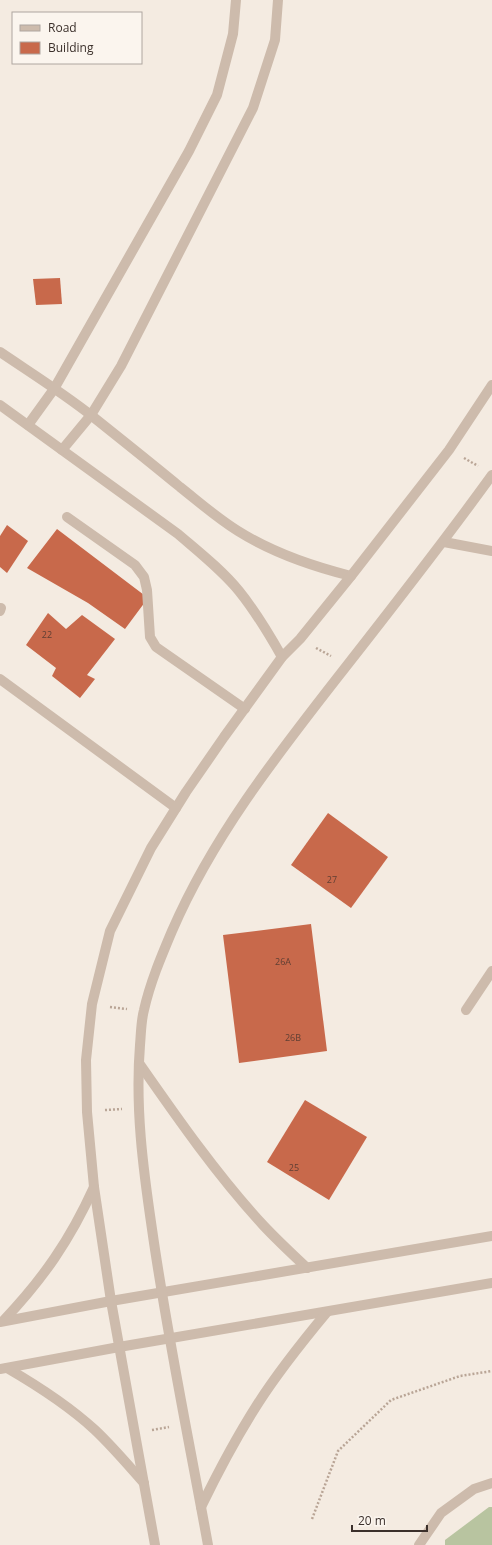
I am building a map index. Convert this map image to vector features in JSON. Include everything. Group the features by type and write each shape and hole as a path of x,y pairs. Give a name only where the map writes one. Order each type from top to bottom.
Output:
{"street":[{"path":"28,425 54,388 189,151 217,95 233,34 236,0"},
{"path":"62,450 91,415 121,366 253,108 275,40 278,0"},
{"path":"0,352 91,415 213,514 238,531 265,546 292,558 351,576"},
{"path":"155,1545 111,1301 94,1187 87,1112 86,1060 92,1004 110,931 151,848 176,808 245,709 282,657 300,639 351,576 449,450 481,404 492,385"},
{"path":"0,404 178,534 219,570 238,590 254,611 282,657"},
{"path":"208,1545 161,1293 145,1180 138,1108 139,1064 143,1012 157,964 183,905 209,857 267,769 444,542 492,475"},
{"path":"67,517 135,565 144,577 147,590 150,637 156,648 245,709"},
{"path":"444,542 492,551"},
{"path":"0,680 176,808"},
{"path":"466,1010 492,971"},
{"path":"139,1064 197,1145 263,1225 307,1268"},
{"path":"1,1321 26,1296 55,1259 73,1230 94,1187"},
{"path":"1,1321 492,1236"},
{"path":"3,1368 492,1283"},
{"path":"201,1507 227,1455 257,1405 290,1357 327,1312"},
{"path":"3,1368 38,1386 68,1407 90,1426 144,1483"},
{"path":"419,1545 440,1513 474,1489 492,1483"}],"path":[{"path":"449,450 480,467"},
{"path":"300,639 347,665"},
{"path":"92,1004 143,1012"},
{"path":"87,1112 138,1108"},
{"path":"312,1519 338,1451 391,1400 460,1376 492,1372"},
{"path":"135,1434 185,1423"}],"green space":[{"path":"489,1507 492,1507 492,1545 445,1545 445,1540"}],"building":[{"path":"60,278 62,304 36,305 33,279"},
{"path":"7,525 28,541 7,573 0,567 0,536"},
{"path":"57,529 148,598 125,629 88,603 27,568"},
{"path":"48,613 66,629 82,615 115,639 87,675 95,679 80,698 52,676 56,668 26,645"},
{"path":"328,813 388,857 351,908 291,865"},
{"path":"311,924 327,1051 239,1063 223,935"},
{"path":"305,1100 367,1137 329,1200 267,1162"}]}
